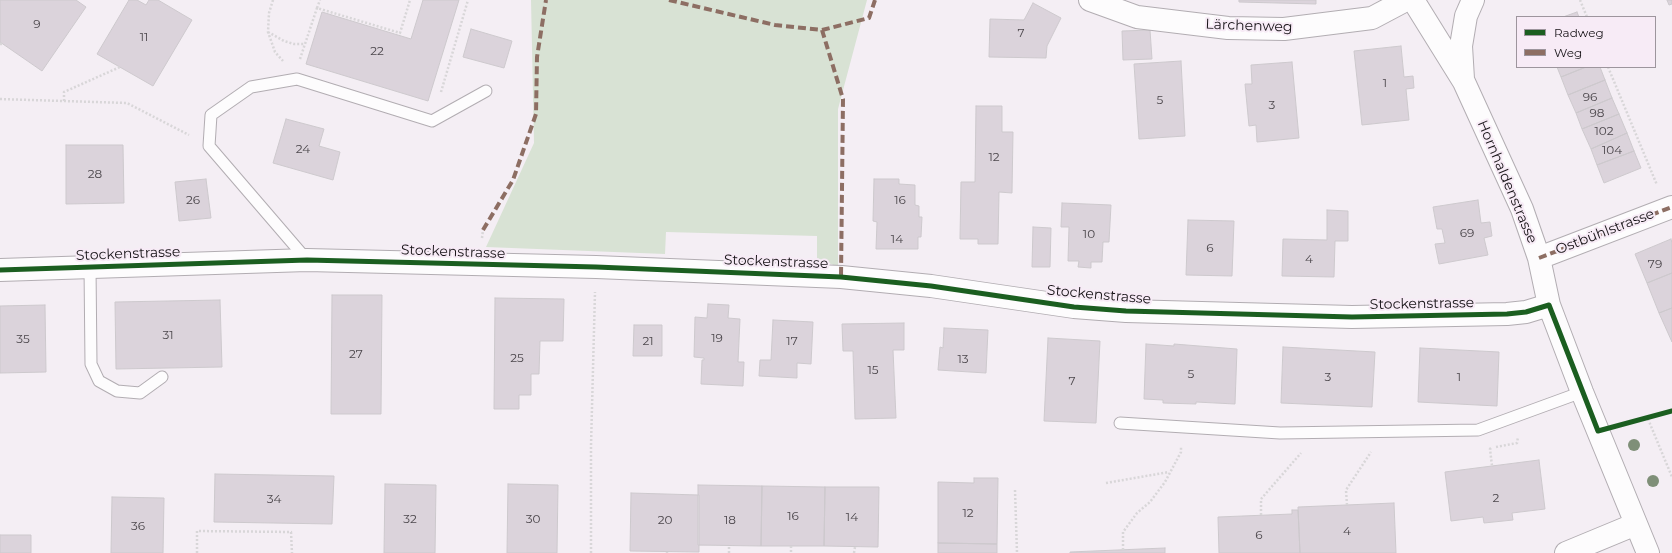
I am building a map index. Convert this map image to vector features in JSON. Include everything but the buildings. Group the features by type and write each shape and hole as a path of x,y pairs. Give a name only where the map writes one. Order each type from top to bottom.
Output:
{"street":[{"name":"Lärchenweg","path":"1090,0 1137,17 1228,28 1284,29 1372,18 1406,0"},
{"name":"Hornhaldenstrasse","path":"1413,0 1464,82 1522,209 1539,258 1549,305 1582,392 1648,553"},
{"path":"1464,82 1461,46 1466,16 1473,0"},
{"name":"Ostbühlstrasse","path":"1539,258 1670,208"},
{"name":"Stockenstrasse","path":"0,270 307,260 841,276 931,286 1074,307 1126,312 1352,317 1507,314 1526,312 1549,305"},
{"path":"1566,553 1636,524"}],"lane":[{"path":"307,260 209,146 211,115 251,87 297,79 432,121 486,91"},
{"path":"90,267 91,364 99,381 117,391 140,393 162,377"},
{"path":"1120,423 1280,433 1478,430 1582,392"}],"path":[{"path":"273,0 268,32 275,52 297,79"},
{"path":"299,61 320,0"},
{"path":"317,8 400,32 410,0"},
{"path":"432,121 468,0"},
{"path":"1580,0 1587,16"},
{"path":"268,32 284,41 294,44 305,44"},
{"path":"64,101 64,92 120,67"},
{"path":"1608,68 1670,208"},
{"path":"0,99 127,103 209,146"},
{"path":"591,553 590,446 595,292"},
{"path":"1598,431 1672,412"},
{"path":"1648,419 1672,477"},
{"path":"1123,550 1122,532 1137,513 1150,502 1165,482 1181,452 1184,427"},
{"path":"1347,505 1346,490 1371,451 1373,432"},
{"path":"1262,515 1262,499 1302,451 1304,433"},
{"path":"1492,466 1490,449 1517,442"},
{"path":"1106,483 1170,472"},
{"path":"1015,490 1017,553"},
{"path":"197,553 197,531 291,532 292,553"},
{"path":"729,545 729,553"},
{"path":"791,546 791,553"},
{"path":"854,553 855,547"}],"green space":[{"path":"531,0 867,0 838,109 838,267 817,258 817,236 666,232 665,254 486,247 534,143"}],"marked path":[{"path":"483,230 513,180 536,114 537,57 546,0"},
{"path":"669,0 775,25 822,30 869,18 875,0"},
{"path":"822,30 843,99 841,277"},
{"path":"1539,258 1672,207"}],"cycle path":[{"path":"0,270 307,260 596,267 841,277 931,286 1074,307 1126,311 1352,317 1507,314 1526,312 1549,305 1598,431 1672,411"}]}
